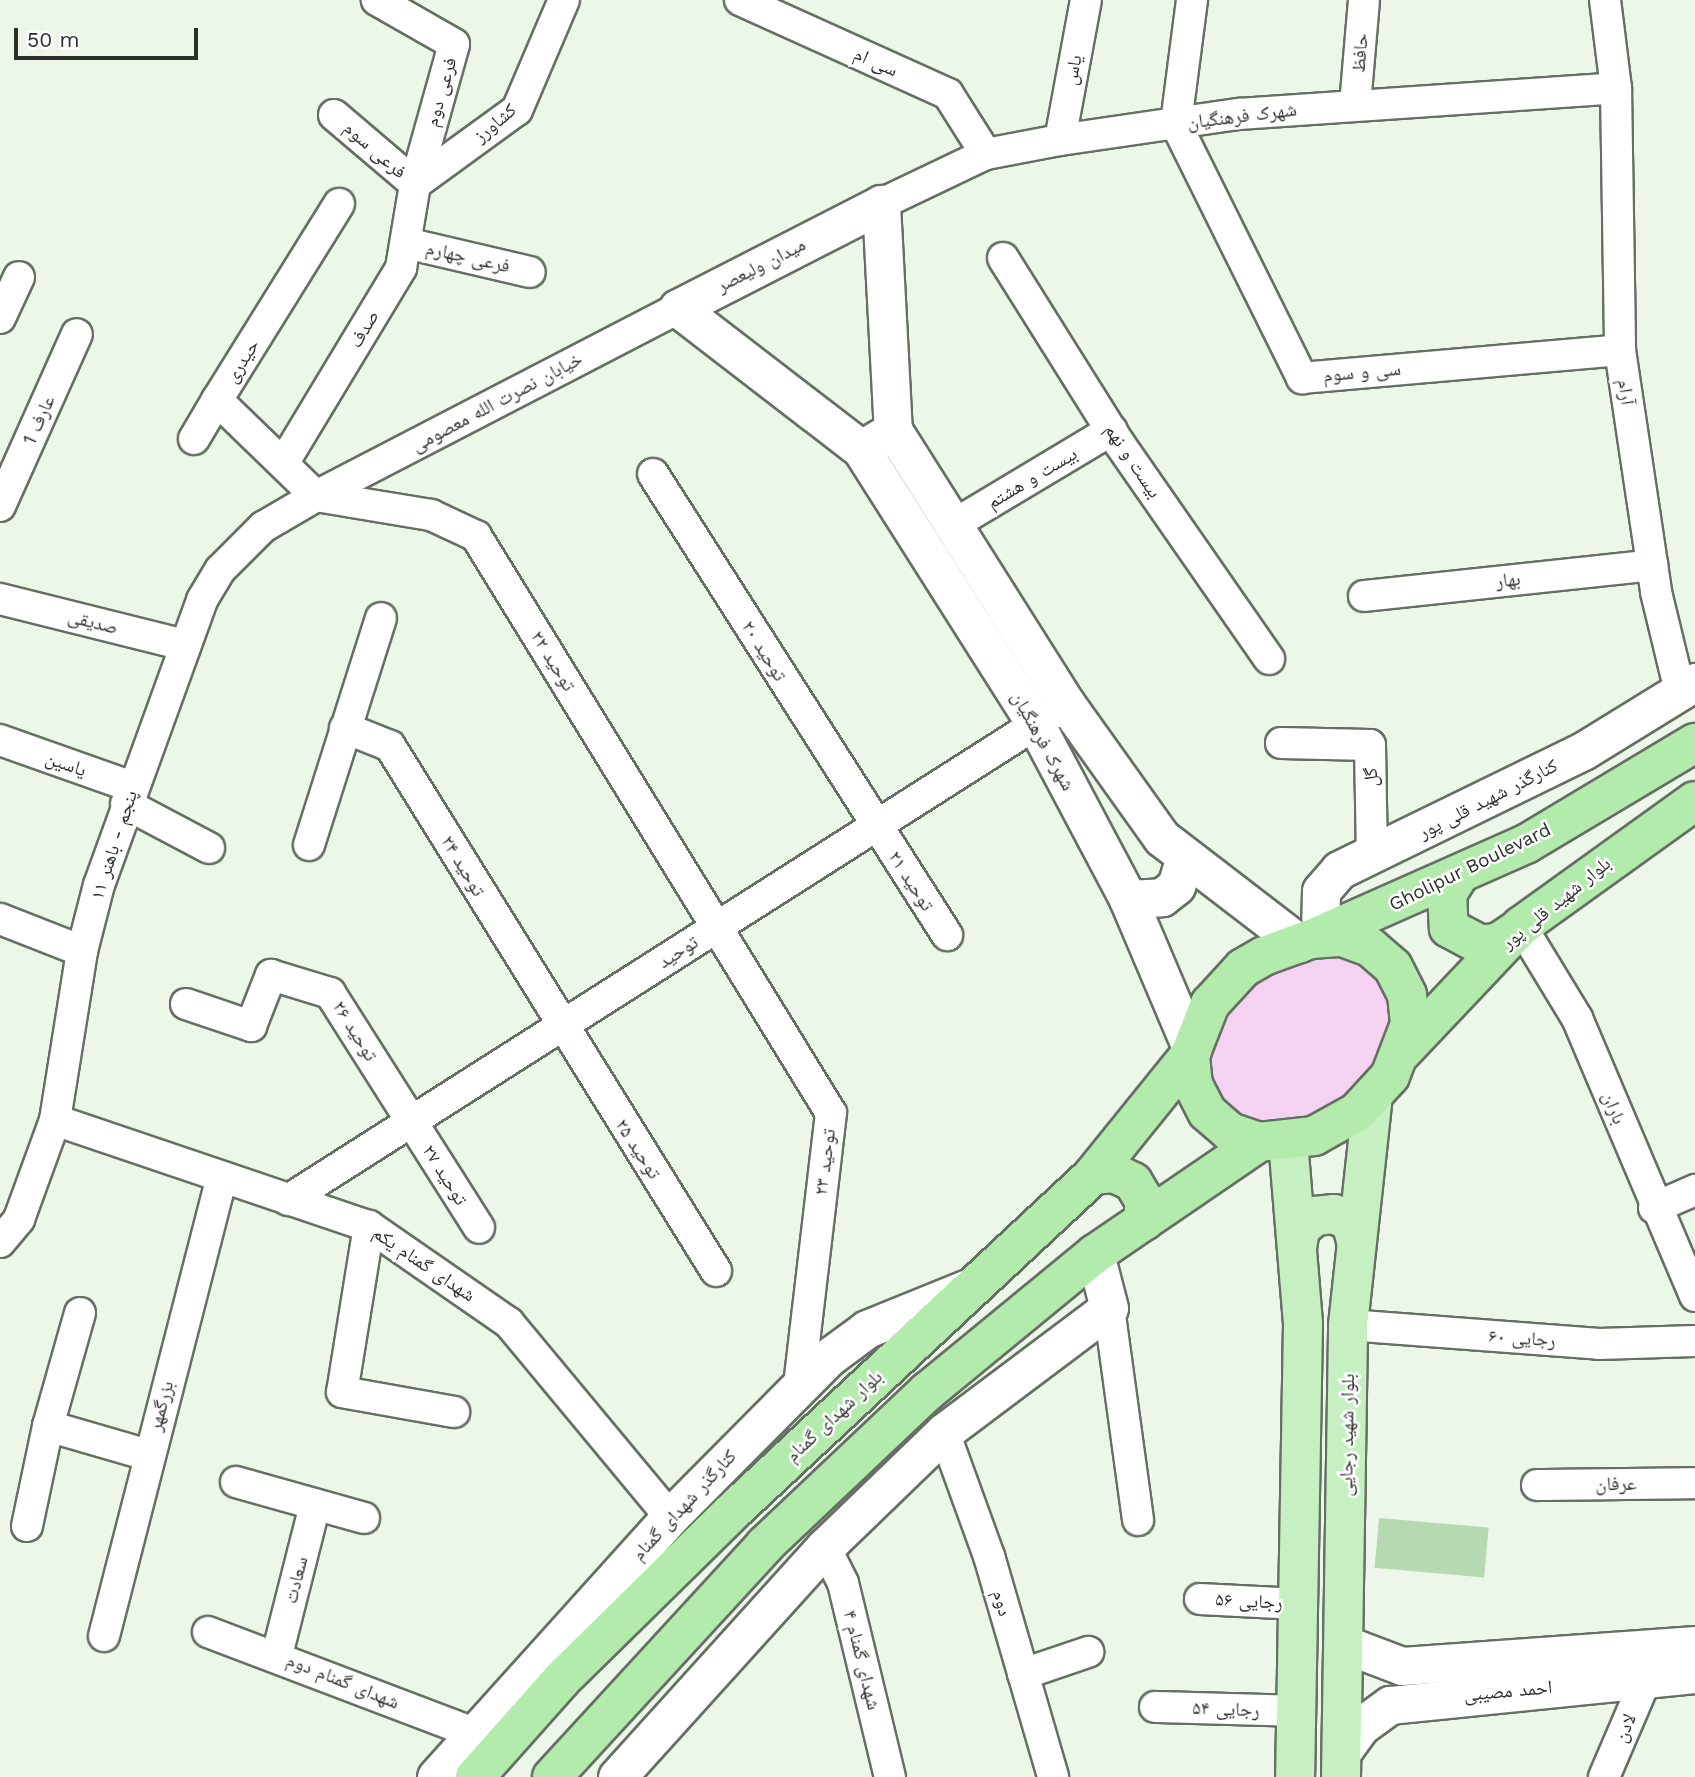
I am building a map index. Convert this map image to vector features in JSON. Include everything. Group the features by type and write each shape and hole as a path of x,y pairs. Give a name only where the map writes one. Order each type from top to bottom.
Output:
{"highway":[{"name":"Gholipur Boulevard","path":"1310,939 1526,844 1695,743"},
{"name":"بلوار شهید قلی پور","path":"1402,1052 1519,928 1695,801"},
{"path":"1460,875 1447,894 1449,928 1481,945 1499,942 1519,928"},
{"path":"552,1777 638,1680 765,1545 928,1391 1095,1254 1144,1221 1273,1142 1336,1124 1373,1095 1402,1052 1410,1024 1407,995 1393,967 1370,947 1342,937 1310,939 1244,968 1210,1004 1191,1052 1193,1085 1207,1112 1230,1132 1273,1142"},
{"name":"بلوار شهدای گمنام","path":"475,1777 622,1620 1093,1175 1191,1052"},
{"path":"1093,1175 1114,1173 1133,1182 1144,1199 1144,1221"}],"main road":[{"name":"بلوار شهید رجایی","path":"1342,1765 1348,1325 1373,1095"},
{"path":"1273,1142 1297,1248 1303,1324 1295,1777"},
{"path":"1297,1248 1300,1229 1324,1215 1351,1222 1356,1241"}],"street":[{"name":"فرعی دوم","path":"377,0 454,44 415,184"},
{"name":"کشاورز","path":"415,184 517,110 564,0"},
{"name":"سی ام","path":"740,0 948,94 986,154"},
{"name":"یاس","path":"1060,140 1086,0"},
{"path":"1176,124 1192,0"},
{"name":"حافظ","path":"1356,105 1364,0"},
{"name":"آرام","path":"1605,0 1616,88 1620,350 1652,565 1687,687"},
{"name":"شهرک فرهنگیان","path":"881,204 986,154 1060,140 1176,124 1356,105 1616,88"},
{"name":"فرعی سوم","path":"334,115 415,184"},
{"name":"سی و سوم","path":"1176,124 1302,378 1620,350"},
{"name":"صدف","path":"284,462 401,268 415,184"},
{"name":"حیدری","path":"316,496 284,462 217,400 339,204"},
{"path":"678,308 861,449 893,430 881,204"},
{"name":"میدان ولیعصر","path":"678,308 881,204"},
{"name":"فرعی چهارم","path":"406,243 530,272"},
{"name":"بیست و نهم","path":"1003,258 1112,430 1269,659"},
{"path":"0,318 19,277"},
{"name":"خیابان نصرت الله معصومی","path":"316,496 678,308"},
{"name":"عارف 1","path":"0,506 78,334"},
{"path":"194,439 217,400"},
{"name":"شهرک فرهنگیان","path":"893,430 1067,705 1162,838 1184,859 1310,939"},
{"name":"بیست و هشتم","path":"953,525 1112,430"},
{"name":"شهرک فرهنگیان","path":"861,449 1036,724 1128,899 1191,1052"},
{"name":"توحید ۲۰","path":"653,474 875,827"},
{"name":"پنجم - باهنر ۱۱","path":"0,1242 10,1213 55,1120 82,951 129,796 185,645 220,570 264,527 316,496"},
{"name":"توحید ۲۲","path":"316,496 431,514 476,536 717,927"},
{"name":"بهار","path":"1364,596 1652,565"},
{"name":"صدیقی","path":"0,598 185,645"},
{"path":"309,845 380,618"},
{"name":"کنارگذر شهید قلی پور","path":"1310,939 1328,880 1583,751 1687,687"},
{"name":"توحید","path":"288,1199 1067,705"},
{"name":"توحید ۲۴","path":"345,728 390,746 560,1027"},
{"name":"یاسین","path":"0,740 129,796 209,848"},
{"name":"گل","path":"1281,743 1370,745 1372,857"},
{"name":"توحید ۲۱","path":"875,827 947,935"},
{"path":"1128,899 1162,897 1176,886 1184,859"},
{"path":"0,919 82,951"},
{"name":"توحید ۲۳","path":"717,927 831,1113 799,1385"},
{"name":"باران","path":"1519,928 1577,1017 1654,1208 1695,1296"},
{"name":"توحید ۲۶","path":"186,1004 251,1026 271,975 330,993 412,1121"},
{"name":"توحید ۲۵","path":"560,1027 716,1271"},
{"name":"شهدای گمنام یکم","path":"55,1120 369,1226 509,1323 670,1517"},
{"name":"توحید ۲۷","path":"412,1121 479,1228"},
{"name":"بزرگمهر","path":"104,1636 148,1455 222,1177"},
{"path":"1654,1208 1695,1190"},
{"path":"369,1226 342,1392 454,1412"},
{"path":"1095,1254 1109,1308 1138,1520"},
{"name":"کنارگذر شهدای گمنام","path":"436,1777 670,1517 799,1385 867,1329 973,1286"},
{"path":"617,1777 825,1546 944,1432 1109,1308"},
{"path":"27,1526 48,1426 80,1313"},
{"name":"رجایی ۶۰","path":"1348,1325 1599,1344 1695,1341"},
{"path":"48,1426 148,1455"},
{"name":"دوم","path":"944,1432 989,1556 1053,1777"},
{"path":"236,1482 364,1518"},
{"name":"عرفان","path":"1537,1485 1695,1483"},
{"name":"سعادت","path":"277,1655 316,1505"},
{"name":"شهدای گمنام ۴","path":"825,1546 843,1583 890,1777"},
{"path":"561,1638 622,1620 627,1565"},
{"name":"رجایی ۵۶","path":"1200,1599 1298,1604"},
{"name":"شهدای گمنام دوم","path":"208,1632 277,1655 477,1734"},
{"name":"احمد مصیبی","path":"1344,1644 1386,1663 1412,1665 1695,1645"},
{"path":"1023,1674 1088,1652"},
{"path":"638,1680 722,1660"},
{"path":"1409,1701 1403,1681 1412,1665"},
{"name":"احمد مصیبی","path":"1342,1765 1361,1726 1390,1705 1695,1674"},
{"name":"لادن","path":"1604,1777 1646,1679"},
{"name":"رجایی ۵۴","path":"1155,1707 1296,1712"}],"shaded area":[{"path":"1333,950 1363,960 1387,982 1396,1012 1387,1055 1329,1116 1250,1127 1220,1108 1205,1076 1210,1035 1246,984 1295,956"}],"building":[{"path":"1379,1518 1489,1528 1484,1577 1375,1568"}]}
